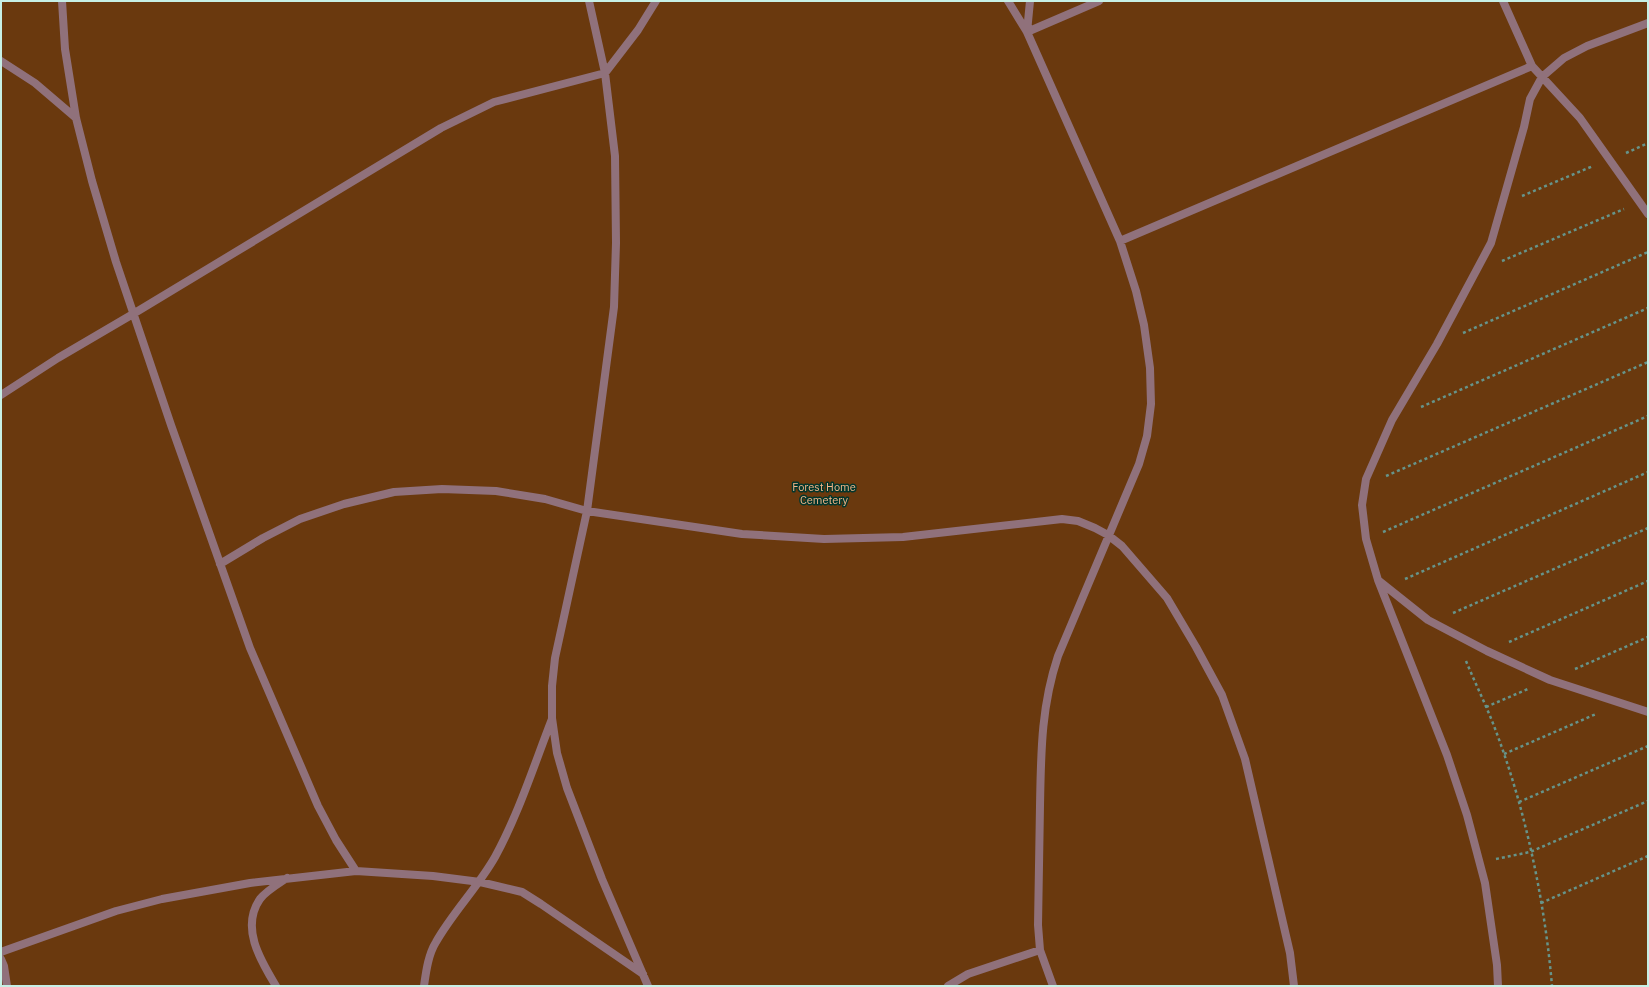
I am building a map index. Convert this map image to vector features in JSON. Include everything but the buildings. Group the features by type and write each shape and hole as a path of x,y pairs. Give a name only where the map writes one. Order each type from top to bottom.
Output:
{"lane":[{"path":"62,1 65,49 76,118 92,181 133,314 250,648 318,806 336,840 356,871"},
{"path":"589,1 605,73 615,156 616,243 614,307 587,511 555,658 552,686 552,718 557,753 567,788 602,879 648,986"},
{"path":"1,395 58,358 463,116 494,102 605,73 638,30 656,1"},
{"path":"1008,1 1027,32 1120,241 1136,291 1144,325 1150,368 1151,404 1147,436 1139,464 1058,656 1049,681 1044,708 1041,742 1038,925 1040,950 1053,986"},
{"path":"1027,32 1030,1"},
{"path":"1027,32 1098,1"},
{"path":"1503,1 1532,66 1580,118 1648,214"},
{"path":"1498,986 1497,965 1485,883 1467,815 1447,755 1378,580 1366,539 1362,505 1365,485 1392,420 1437,344 1477,272 1491,243 1503,204 1530,99 1542,77 1564,58 1588,46 1648,23"},
{"path":"1,61 35,83 76,118"},
{"path":"1120,241 1532,66"},
{"path":"220,564 263,538 300,519 344,504 394,492 442,489 496,490 545,499 587,511 742,534 824,539 903,537 1062,519 1078,521 1108,535 1122,546 1166,598 1196,647 1222,695 1245,759 1290,953 1294,986"},
{"path":"1378,580 1433,622 1487,651 1550,680 1648,712"},
{"path":"424,986 426,971 435,943 480,882 509,828 552,718"},
{"path":"1,952 116,911 162,899 287,877 356,871 432,876 480,882 522,892 643,974"},
{"path":"276,986 261,961 253,941 253,912 260,898 287,877"},
{"path":"948,986 968,974 1040,950"},
{"path":"1,959 4,966 7,986"}],"path":[{"path":"1503,204 1648,143"},
{"path":"1477,272 1639,202"},
{"path":"1437,344 1648,252"},
{"path":"1392,420 1648,308"},
{"path":"1365,485 1648,362"},
{"path":"1366,539 1648,416"},
{"path":"1386,587 1648,472"},
{"path":"1433,622 1648,528"},
{"path":"1487,651 1648,581"},
{"path":"1455,634 1497,733 1519,802 1541,902 1549,950 1552,986"},
{"path":"1504,754 1621,703"},
{"path":"1519,802 1648,746"},
{"path":"1479,862 1530,852 1648,801"},
{"path":"1541,902 1648,856"}],"green space":[{"name":"Forest Home Cemetery","path":"1,1 1648,1 1648,986 1,986"}]}
